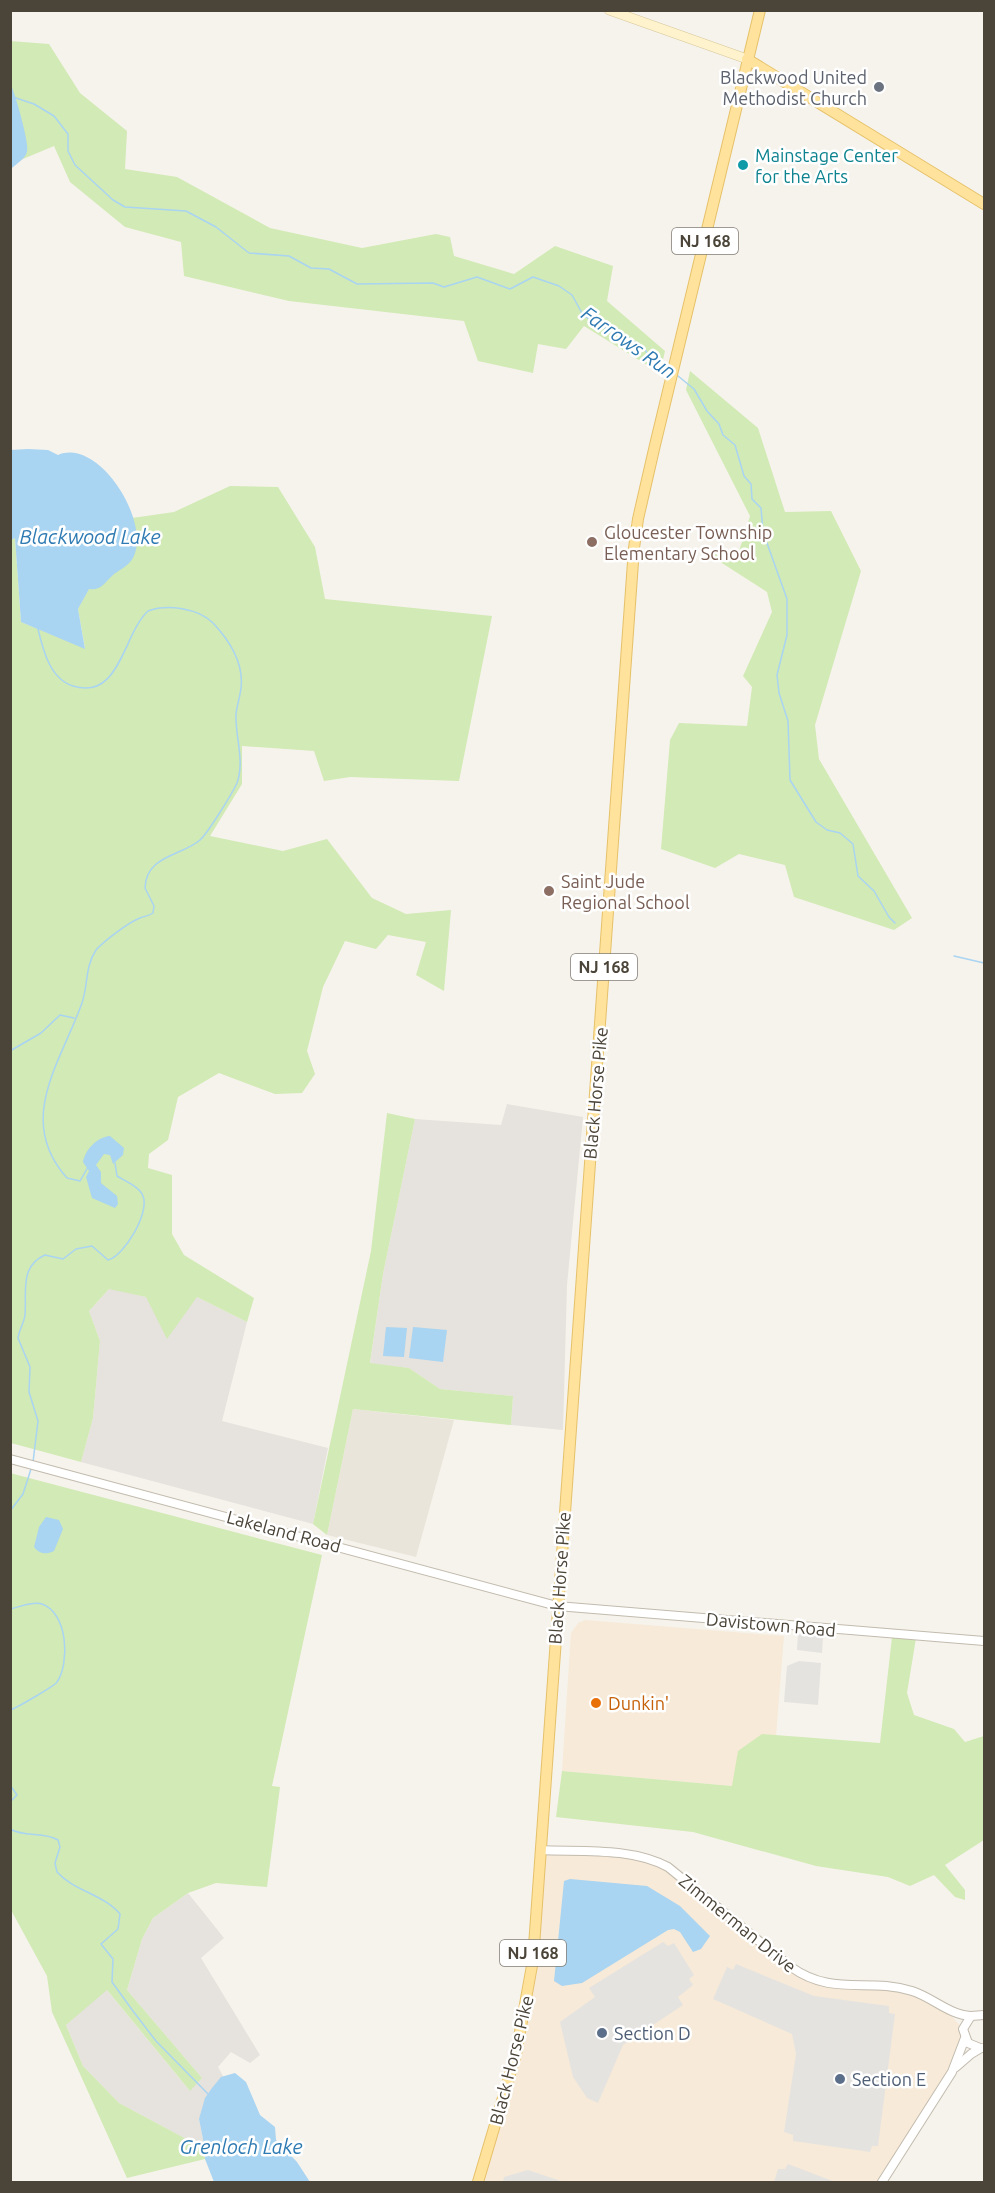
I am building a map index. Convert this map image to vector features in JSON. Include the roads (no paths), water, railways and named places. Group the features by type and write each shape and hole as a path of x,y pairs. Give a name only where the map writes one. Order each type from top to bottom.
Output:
{"main road":[{"path":"609,10 747,59 984,204"},
{"name":"Black Horse Pike","path":"478,2182 516,2054 529,1990 633,556 638,519 760,10"}],"street":[{"name":"Lakeland Road","path":"10,1459 557,1606"},
{"name":"Davistown Road","path":"557,1606 984,1641"},
{"name":"Zimmerman Drive","path":"540,1850 632,1855 653,1860 674,1871 806,1976 831,1985 904,1989 953,2012 971,2016"},
{"name":"Zimmerman Drive","path":"935,2002 954,2017 970,2045 982,2048"},
{"path":"882,2182 952,2072 971,2016 984,2015"},
{"path":"952,2072 982,2048"}],"water":[{"path":"11,85 22,119 27,152 11,169"},
{"name":"Blackwood Lake","path":"10,450 48,450 58,455 74,453 90,459 105,470 118,487 135,525 137,543 131,561 99,588 89,589 78,609 85,649 21,622 15,538 11,540"},
{"path":"110,1136 124,1148 123,1155 113,1164 110,1155 104,1154 96,1165 101,1172 101,1183 117,1196 118,1204 115,1208 92,1198 86,1177 89,1171 83,1162 92,1145"},
{"path":"386,1327 407,1328 404,1357 383,1356"},
{"path":"413,1327 447,1330 443,1362 409,1358"},
{"path":"46,1517 59,1520 63,1529 54,1551 45,1553 34,1547 39,1527"},
{"path":"570,1879 647,1886 680,1906 710,1936 701,1949 693,1952 680,1932 674,1929 668,1930 582,1983 562,1986 554,1981 564,1881"},
{"name":"Grenloch Lake","path":"235,2073 246,2082 260,2115 275,2127 276,2140 297,2162 310,2182 214,2182 205,2159 199,2119 205,2098 212,2088 221,2077"}],"waterway":[{"name":"Farrows Run","path":"10,96 34,104 54,116 68,134 68,151 75,165 113,200 125,207 186,211 216,227 249,253 289,256 311,268 329,269 357,284 433,283 444,287 477,277 510,289 533,277 559,286 572,295 583,315 608,330 628,337 646,351 651,362 668,371"},
{"name":"Farrows Run","path":"678,376 694,389 707,411 719,424 723,435 735,445 744,476 751,484 752,499 761,508 763,532 787,599 787,635 777,675 779,693 788,721 790,780 816,822 827,830 840,833 853,844 858,876 874,891 895,923"},
{"path":"38,629 49,663 59,677 73,686 89,688 101,684 111,675 140,621 148,611 164,608 191,611 207,618 225,637 238,661 241,679 236,714 240,757 237,783 204,836 193,845 166,858 151,869 145,888 154,906 153,913 130,923 96,950 92,956 82,1003 47,1091 43,1113 44,1134 52,1156 67,1178 80,1181 88,1167"},
{"name":"Farrows Run","path":"954,956 984,963"},
{"path":"10,1051 41,1033 60,1015 74,1018"},
{"path":"33,1462 38,1421 29,1392 30,1367 18,1338 25,1315 28,1273 31,1266 45,1255 63,1259 76,1249 92,1246 108,1260 121,1251 139,1223 144,1203 143,1196 136,1187 117,1176 115,1163"},
{"path":"10,1511 23,1494 31,1469"},
{"path":"10,1609 35,1603 51,1609 62,1628 65,1651 64,1663 57,1682 10,1710"},
{"path":"10,1785 17,1795 10,1802"},
{"path":"10,1829 58,1840 60,1847 55,1863 57,1872 72,1884 113,1907 120,1914 118,1929 101,1944 113,1959 112,1982 156,2041 208,2094"}],"place":[{"name":"Blackwood United Methodist Church","path":"879,87"},
{"name":"Mainstage Center for the Arts","path":"743,165"},
{"name":"Gloucester Township Elementary School","path":"592,542"},
{"name":"Saint Jude Regional School","path":"549,891"},
{"name":"Dunkin'","path":"596,1703"},
{"name":"Section D","path":"602,2033"},
{"name":"Section E","path":"840,2079"}]}
